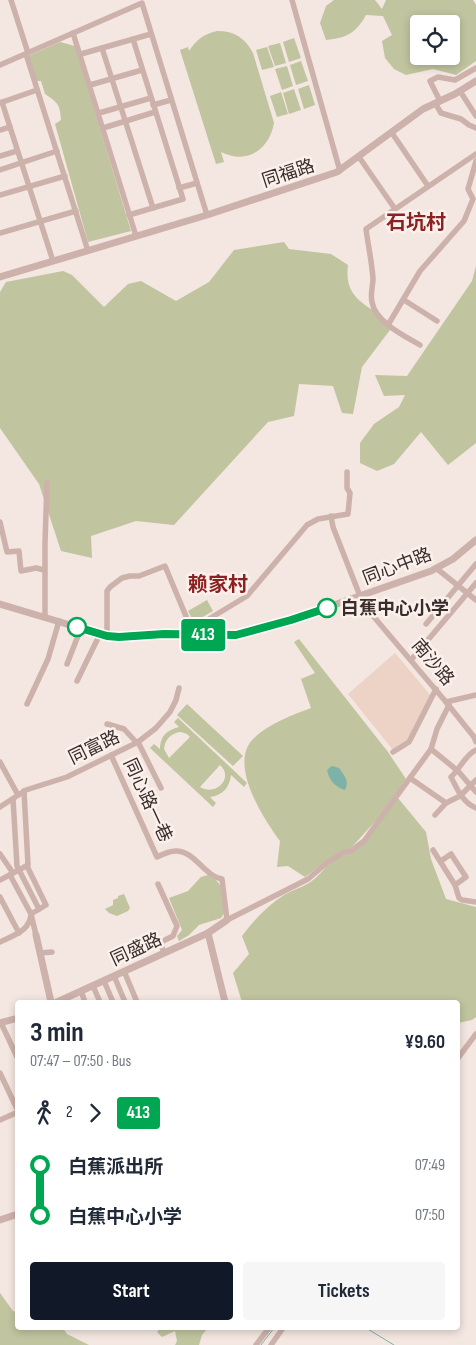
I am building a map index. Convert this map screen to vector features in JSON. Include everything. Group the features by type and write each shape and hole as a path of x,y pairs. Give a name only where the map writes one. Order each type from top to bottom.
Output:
{"street":[{"path":"11,0 37,90 88,251"},
{"path":"292,0 340,171"},
{"path":"0,65 142,3 207,215"},
{"path":"73,33 136,236"},
{"path":"81,54 151,34"},
{"path":"129,215 183,200 133,39"},
{"path":"102,48 152,208"},
{"path":"476,68 455,80 438,77 430,81 440,113 461,119 476,128"},
{"path":"90,84 142,70"},
{"name":"同福路","path":"0,277 207,215 340,171 423,109 476,81"},
{"path":"37,90 1,103 52,262"},
{"path":"460,91 476,116"},
{"path":"99,113 151,98"},
{"path":"103,128 125,121 172,100"},
{"path":"0,130 10,127"},
{"path":"392,133 428,186"},
{"path":"0,156 17,151"},
{"path":"0,170 57,152"},
{"path":"420,345 388,325 376,311 372,302 373,280 366,229 476,154"},
{"path":"359,156 395,209"},
{"path":"388,325 420,271 464,221 473,199 468,189 476,160"},
{"path":"0,195 65,176"},
{"path":"179,188 197,183"},
{"path":"0,234 76,211"},
{"path":"404,300 437,321"},
{"path":"77,681 104,635 107,591 110,587 122,578 139,576 164,566 188,621 199,626 247,596 307,526 318,519 348,514 350,493 347,488 347,472"},
{"path":"44,616 47,482"},
{"name":"南沙路","path":"331,516 333,527 358,597 448,703 476,742"},
{"path":"0,522 6,552 19,551 20,571 36,568 44,570"},
{"name":"同心中路","path":"0,604 104,635 223,636 247,633 358,597 436,568 453,558 476,540"},
{"path":"426,624 476,564"},
{"path":"436,568 476,600"},
{"path":"411,660 476,582"},
{"path":"27,704 48,659 59,621"},
{"path":"189,635 193,623"},
{"path":"67,664 81,628"},
{"name":"同富路","path":"0,807 34,786 67,777 138,742 156,728 170,712 179,688"},
{"path":"393,752 409,742 436,689"},
{"path":"227,920 308,880 328,862 358,846 431,749 448,703 476,695"},
{"path":"107,724 124,729 138,742 161,788"},
{"path":"431,749 458,771 476,792"},
{"path":"476,750 469,754 451,778 460,796 472,807 476,808"},
{"name":"同心路一巷","path":"111,755 157,856 171,852 181,852 190,856 210,875 222,879 227,920"},
{"path":"0,762 15,797 17,866 14,873 31,914 51,1000"},
{"path":"410,778 446,803"},
{"path":"434,815 446,803 460,796 476,780"},
{"path":"0,942 19,933 29,925 31,914 46,905 27,866 24,791"},
{"path":"433,850 455,885 459,898 476,902"},
{"path":"0,854 39,909"},
{"path":"441,861 451,854 466,876 455,885"},
{"path":"1,877 27,866"},
{"path":"158,884 177,926 173,936 161,944 164,953"},
{"path":"0,897 19,933"},
{"name":"同盛路","path":"61,1000 208,932 227,920"},
{"path":"208,932 225,1000"},
{"path":"40,953 52,952"},
{"path":"124,971 136,1000"},
{"path":"114,976 124,1000"},
{"path":"104,980 112,1000"},
{"path":"93,986 99,1000"},
{"path":"81,991 84,1000"},
{"path":"15,1019 1,1024 15,1053"},
{"path":"460,1055 476,1034"},
{"path":"0,1073 15,1106"},
{"path":"0,1120 15,1113"},
{"path":"0,1218 15,1215"},
{"path":"267,1343 269,1330"},
{"path":"256,1345 267,1343 281,1330"}],"green space":[{"path":"334,0 375,0 382,9 386,0 473,0 476,5 476,61 456,75 433,69 406,75 394,69 385,58 382,41 392,35 383,16 366,15 350,34 326,40 320,23 326,6"},
{"path":"217,31 229,32 239,36 250,48 274,123 267,141 255,152 248,156 240,157 221,152 224,162 216,164 180,50 188,47 189,51 201,38"},
{"path":"294,38 301,58 289,62 283,42"},
{"path":"60,42 75,46 131,231 88,242 55,124 61,120 60,110 56,102 45,94 41,81 36,81 28,56"},
{"path":"280,43 286,63 275,66 268,46"},
{"path":"267,47 274,67 262,70 256,50"},
{"path":"301,61 308,81 296,85 290,65"},
{"path":"287,66 293,86 282,90 275,69"},
{"path":"309,85 315,105 304,109 298,89"},
{"path":"294,89 301,110 289,114 283,93"},
{"path":"281,92 288,114 277,117 270,96"},
{"path":"284,242 289,249 331,254 348,265 350,287 355,295 361,302 393,326 362,367 353,414 342,413 333,386 299,384 294,416 268,422 174,525 136,521 91,536 92,558 61,551 39,484 0,428 0,292 6,282 63,271 72,275 104,307 128,284 141,281 176,301 209,282 234,250"},
{"path":"476,266 476,443 448,465 421,432 394,464 377,471 360,463 360,443 374,424 399,407 405,395 384,396 375,375 407,376 472,281"},
{"path":"207,600 213,611 194,622 188,611"},
{"path":"299,639 388,752 406,779 380,816 351,848 331,858 305,877 288,866 277,867 280,841 251,791 244,763 246,750 253,739 259,734 280,720 311,708 301,679 315,673 294,642"},
{"path":"187,704 243,756 233,766 177,715"},
{"path":"178,718 247,783 244,787 231,775 225,790 218,795 210,797 216,803 213,807 150,748 154,744 160,749 161,740 165,734 179,727 174,722","holes":["181,732 190,737 169,758 164,749 167,739 171,735","220,765 225,775 222,784 212,789 200,787"]},
{"path":"398,798 426,832 431,859 446,899 476,907 476,1017 472,1020 460,1023 460,1000 241,1000 233,973 249,954 242,936 251,924 278,899 309,883 331,862 350,854"},
{"path":"208,875 218,882 222,890 224,913 221,918 199,925 189,935 179,941 177,936 182,930 169,898 188,891 201,877"},
{"path":"124,894 130,908 128,911 117,916 105,909 113,905 113,900 118,898 118,896"},
{"path":"0,1293 15,1312 15,1330 64,1330 67,1334 89,1345 0,1345"},
{"path":"158,1330 206,1330 202,1335 199,1345 175,1345 177,1341 175,1331 162,1337 157,1332"}],"shaded area":[{"path":"395,653 431,696 408,741 393,750 348,694"}],"water":[{"path":"332,766 339,768 347,781 345,790 335,785 329,777 327,770"}],"waterway":[{"path":"261,1345 272,1330"},
{"path":"369,1330 394,1345"}],"bus line":[{"name":"413","path":"77,627 107,636 119,637 164,634 223,636 254,631 327,608"}],"place":[{"name":"白蕉中心小学","path":"327,608"}],"district":[{"name":"石坑村","path":"416,222"},
{"name":"赖家村","path":"218,584"}]}
